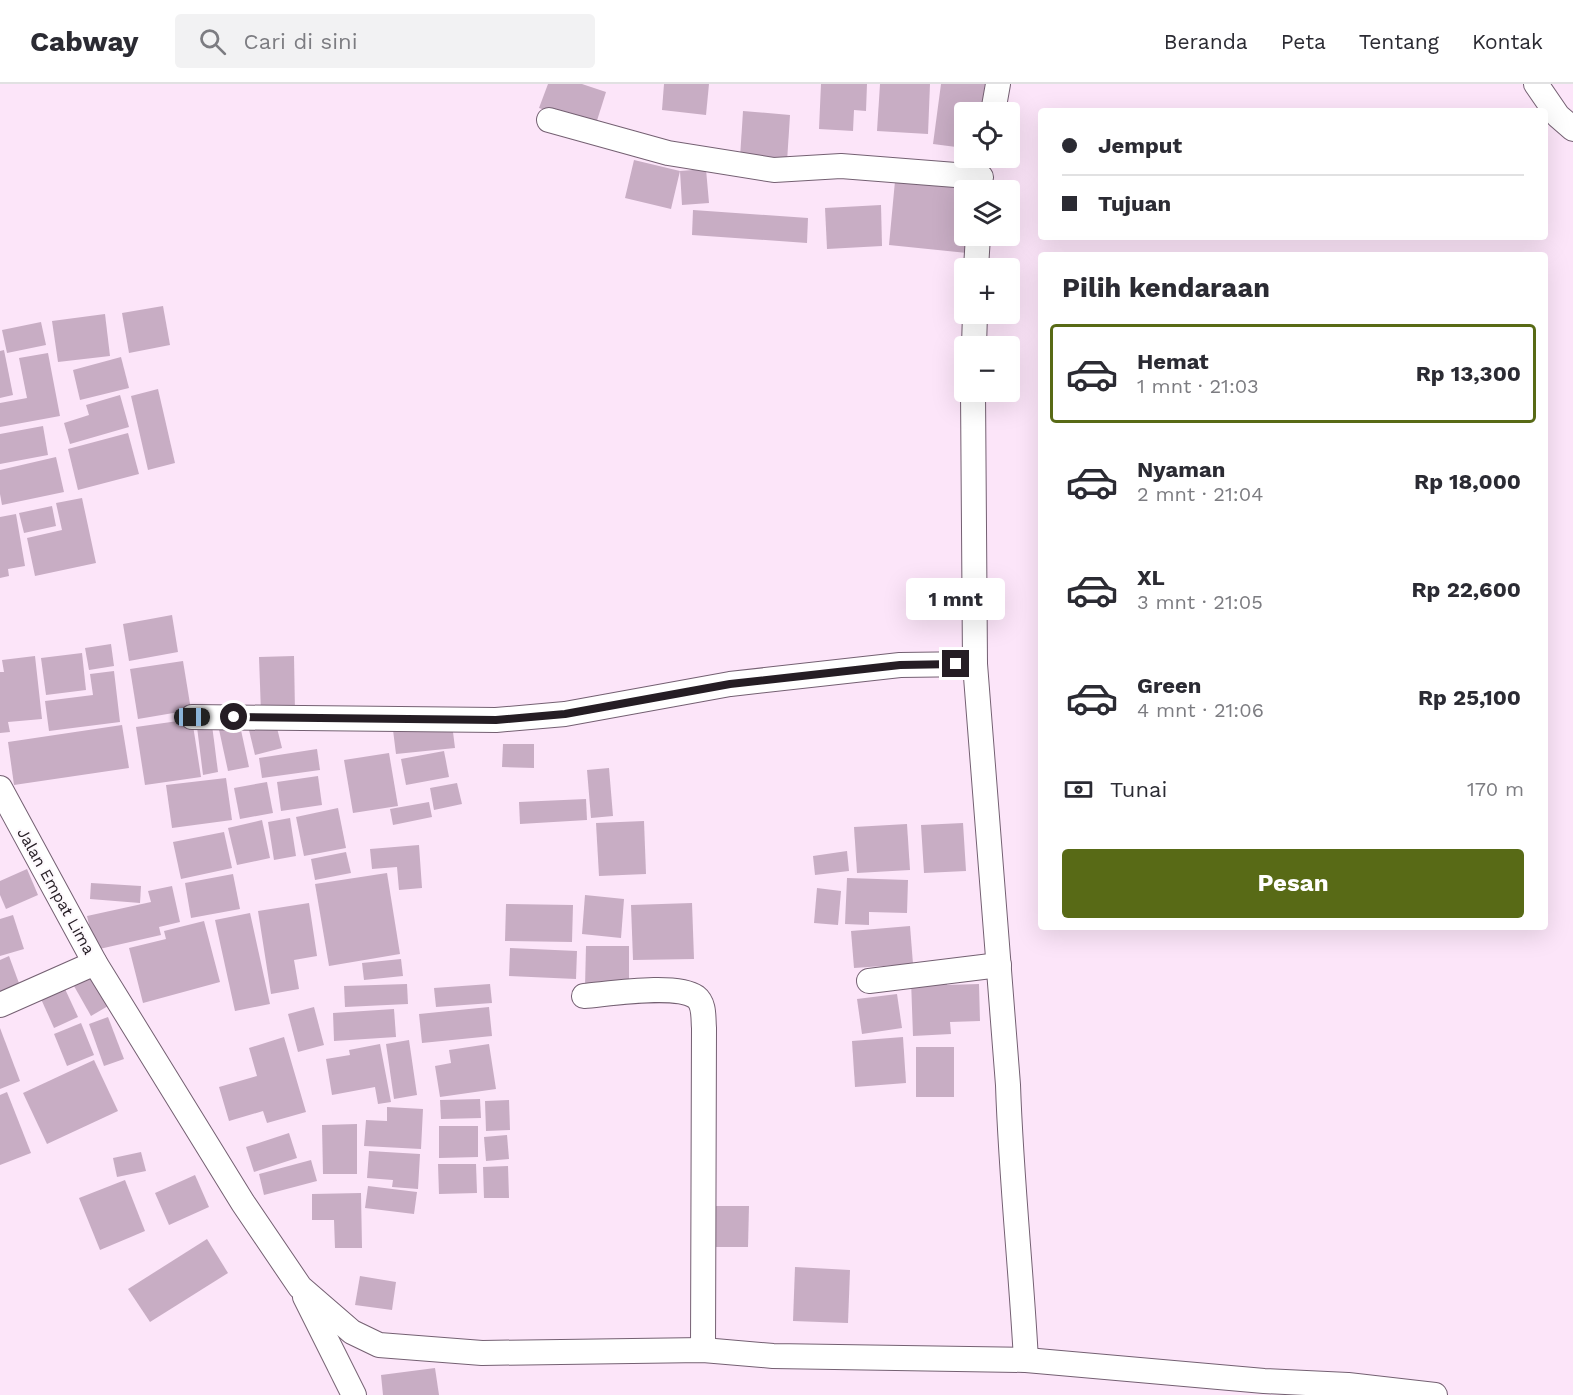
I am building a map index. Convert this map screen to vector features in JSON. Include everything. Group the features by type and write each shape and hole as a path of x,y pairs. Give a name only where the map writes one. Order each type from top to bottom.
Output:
{"street":[{"path":"995,102 998,84"},
{"path":"1536,84 1558,116 1573,129"},
{"path":"549,120 669,153 774,170 841,166 982,175"},
{"path":"973,402 975,664 1008,1085 1010,1147 1022,1271 1026,1360"},
{"path":"192,717 496,720 565,714 741,683 900,665 975,664"},
{"name":"Jalan Empat Lima","path":"0,788 95,963 243,1203 300,1287"},
{"path":"0,1005 95,963"},
{"path":"869,981 999,965"},
{"path":"584,996 670,989 696,997 702,1004 704,1028 703,1350"},
{"path":"300,1287 352,1332 380,1345 482,1353 703,1350 773,1356 1026,1360 1264,1381 1348,1385 1435,1395"},
{"path":"300,1287 354,1395"}],"building":[{"path":"548,84 582,84 606,92 595,127 539,108"},
{"path":"664,84 709,84 706,115 662,110"},
{"path":"821,84 867,84 866,111 854,110 853,131 819,129"},
{"path":"880,84 930,84 928,134 877,131"},
{"path":"941,84 985,84 982,102 954,102 954,147 933,144"},
{"path":"743,111 790,115 787,162 740,158"},
{"path":"634,160 680,171 671,209 625,198"},
{"path":"706,169 709,203 682,205 680,171"},
{"path":"895,181 954,186 954,246 968,246 967,253 889,245"},
{"path":"881,205 882,246 827,249 825,208"},
{"path":"693,210 808,218 807,243 692,235"},
{"path":"163,306 170,345 129,353 122,313"},
{"path":"105,314 110,356 58,362 52,321"},
{"path":"41,322 46,345 7,353 2,330"},
{"path":"4,350 13,395 0,398 0,351"},
{"path":"48,353 60,416 0,427 0,403 27,398 19,358"},
{"path":"121,357 129,388 80,400 73,370"},
{"path":"158,389 175,463 148,470 131,396"},
{"path":"120,395 129,427 70,444 64,423 89,415 86,405"},
{"path":"43,426 48,455 0,464 0,434"},
{"path":"128,433 139,474 78,490 68,449"},
{"path":"56,457 64,492 2,505 0,470"},
{"path":"82,498 96,563 35,576 27,538 62,530 56,503"},
{"path":"52,506 56,526 24,533 19,513"},
{"path":"16,514 25,566 8,569 9,576 0,578 0,517"},
{"path":"172,615 178,652 129,661 123,624"},
{"path":"111,644 114,666 89,670 85,648"},
{"path":"82,653 86,690 46,695 41,658"},
{"path":"35,656 42,719 8,722 10,732 0,733 0,672 4,672 2,660"},
{"path":"294,656 295,712 261,713 259,657"},
{"path":"183,661 191,710 138,719 130,669"},
{"path":"114,671 120,722 49,731 45,701 93,695 90,674"},
{"path":"192,719 201,777 145,785 136,727"},
{"path":"275,720 282,748 255,755 248,726"},
{"path":"239,721 249,767 228,771 218,725"},
{"path":"452,724 455,748 396,754 393,730"},
{"path":"122,725 129,768 14,785 8,742"},
{"path":"212,725 218,772 203,775 197,727"},
{"path":"503,744 534,744 534,768 502,767"},
{"path":"317,749 320,770 262,778 259,758"},
{"path":"444,751 449,777 406,785 401,759"},
{"path":"389,753 398,806 353,813 344,760"},
{"path":"609,768 613,816 591,818 587,770"},
{"path":"318,776 322,805 281,811 277,782"},
{"path":"226,778 232,820 172,828 166,785"},
{"path":"267,782 273,813 240,819 234,788"},
{"path":"457,783 462,804 434,810 430,788"},
{"path":"586,799 587,820 520,824 519,802"},
{"path":"429,802 432,817 393,825 390,809"},
{"path":"338,808 346,848 304,856 296,817"},
{"path":"290,818 296,856 274,860 268,822"},
{"path":"262,820 270,858 237,865 228,828"},
{"path":"644,821 646,874 599,876 596,823"},
{"path":"963,823 966,871 924,873 921,825"},
{"path":"907,824 910,870 857,873 854,827"},
{"path":"224,832 232,868 181,879 173,842"},
{"path":"419,845 422,888 399,890 397,867 372,869 370,849"},
{"path":"847,851 849,871 815,875 813,856"},
{"path":"346,852 351,873 315,880 311,859"},
{"path":"27,869 38,895 6,909 0,895 0,881"},
{"path":"387,873 400,954 329,966 315,884"},
{"path":"233,874 240,909 191,918 185,883"},
{"path":"847,878 908,880 907,913 869,912 869,925 845,924"},
{"path":"91,883 141,886 140,903 90,899"},
{"path":"172,886 180,922 159,927 161,935 95,950 87,916 151,902 148,891"},
{"path":"817,888 841,891 838,925 814,923"},
{"path":"585,895 624,899 621,938 582,934"},
{"path":"309,903 317,956 294,960 299,989 271,994 258,911"},
{"path":"692,903 694,959 633,960 631,905"},
{"path":"506,904 573,905 572,942 505,941"},
{"path":"250,913 270,1004 235,1011 215,920"},
{"path":"13,915 24,949 0,956 0,919"},
{"path":"204,921 220,982 143,1003 129,948 166,939 164,931"},
{"path":"910,926 913,964 854,968 851,931"},
{"path":"586,946 629,946 629,987 585,987"},
{"path":"510,948 577,951 576,979 509,976"},
{"path":"9,956 20,986 0,994 0,960"},
{"path":"401,959 403,976 364,980 362,963"},
{"path":"91,977 108,1006 91,1016 74,986"},
{"path":"947,979 947,985 979,984 980,1021 950,1022 951,1034 913,1036 911,980"},
{"path":"407,984 408,1004 345,1007 344,986"},
{"path":"490,984 492,1003 436,1007 434,988"},
{"path":"65,989 78,1017 54,1028 41,999"},
{"path":"897,994 902,1028 862,1034 857,999"},
{"path":"314,1007 324,1045 298,1052 288,1014"},
{"path":"489,1007 492,1036 422,1043 419,1014"},
{"path":"394,1009 396,1037 334,1041 333,1013"},
{"path":"108,1017 124,1059 104,1066 89,1024"},
{"path":"81,1023 94,1055 67,1066 54,1034"},
{"path":"0,1028 20,1081 0,1089"},
{"path":"284,1037 306,1112 267,1123 263,1111 229,1121 219,1087 257,1076 249,1048"},
{"path":"903,1037 906,1083 855,1087 852,1041"},
{"path":"409,1040 417,1095 394,1099 386,1044"},
{"path":"380,1044 391,1102 378,1104 375,1087 332,1095 326,1059 350,1055 349,1050"},
{"path":"489,1044 496,1089 440,1097 435,1066 451,1063 449,1050"},
{"path":"916,1047 954,1047 954,1097 916,1097"},
{"path":"94,1060 118,1111 47,1144 23,1093"},
{"path":"7,1092 31,1153 0,1165 0,1095"},
{"path":"480,1099 481,1118 441,1119 440,1100"},
{"path":"509,1100 510,1130 486,1131 485,1101"},
{"path":"387,1107 423,1109 421,1149 364,1146 366,1120 387,1121"},
{"path":"357,1124 357,1174 323,1174 322,1125"},
{"path":"439,1126 478,1126 478,1157 439,1158"},
{"path":"289,1133 297,1158 254,1172 246,1147"},
{"path":"507,1135 509,1159 486,1161 484,1137"},
{"path":"369,1151 420,1154 418,1189 392,1187 393,1180 367,1178"},
{"path":"141,1152 146,1171 117,1177 113,1158"},
{"path":"311,1160 317,1181 264,1195 259,1174"},
{"path":"438,1164 476,1164 477,1193 439,1194"},
{"path":"508,1166 509,1198 484,1198 483,1167"},
{"path":"195,1175 209,1207 169,1225 155,1193"},
{"path":"125,1180 145,1231 100,1250 79,1198"},
{"path":"368,1186 417,1192 414,1214 365,1208"},
{"path":"361,1193 362,1248 335,1248 334,1220 312,1220 312,1194"},
{"path":"710,1206 749,1206 748,1247 710,1247"},
{"path":"207,1239 228,1273 150,1322 128,1289"},
{"path":"795,1267 850,1270 848,1323 793,1321"},
{"path":"360,1276 396,1282 392,1310 355,1305"},
{"path":"435,1368 439,1395 383,1395 381,1375"}],"route":[{"path":"234,717 496,720 565,714 730,684 900,665 956,664"}]}
